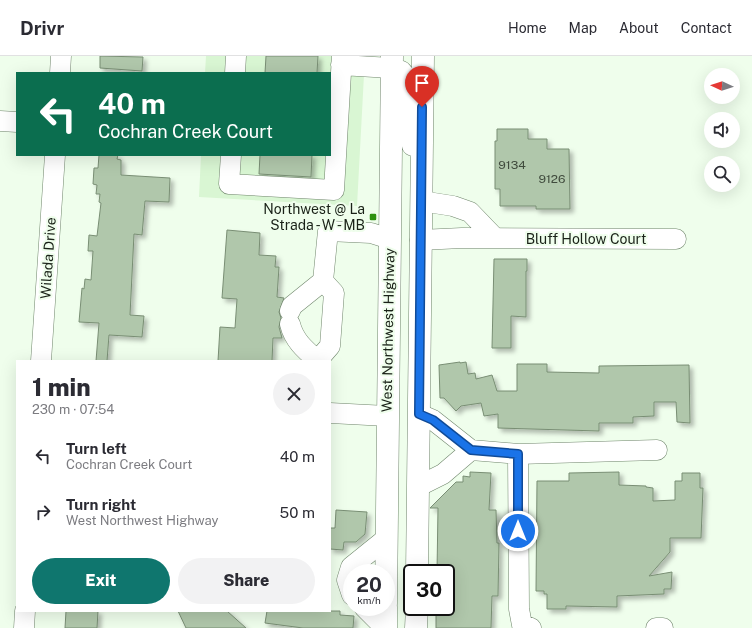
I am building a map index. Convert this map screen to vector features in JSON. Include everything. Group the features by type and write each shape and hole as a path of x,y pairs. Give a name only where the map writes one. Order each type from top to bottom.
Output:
{"main road":[{"path":"417,564 423,56"},
{"path":"391,62 405,77 406,114 411,139 421,164"},
{"name":"West Northwest Highway","path":"387,564 391,62"},
{"path":"390,238 420,240"},
{"name":"West Northwest Highway","path":"385,628 386,616"},
{"path":"416,628 417,616"}],"street":[{"path":"60,72 61,56"},
{"path":"235,72 236,56"},
{"path":"231,156 229,184 334,190 341,60 391,62"},
{"path":"0,121 16,122"},
{"name":"Wilada Drive","path":"41,360 55,156"},
{"path":"421,201 458,208 470,212 495,238"},
{"path":"458,208 463,222 462,238"},
{"path":"323,281 334,293 330,346 317,360 300,345 292,334 290,318 292,306 323,281 328,231 371,233 390,238"},
{"name":"Bluff Hollow Court","path":"420,240 462,238 676,239"},
{"path":"331,413 387,416"},
{"path":"419,414 433,420 471,450 518,454 657,450"},
{"path":"418,486 443,474 471,450"},
{"path":"518,454 519,609 522,625 531,628"},
{"path":"355,564 387,538"},
{"path":"24,628 25,612"},
{"path":"373,616 385,628"},
{"path":"656,628 663,628"}],"shaded area":[{"path":"206,56 365,56 357,206 199,197 201,156 331,156 331,72 205,72"}],"building":[{"path":"100,56 143,57 142,71 100,68"},
{"path":"266,56 318,56 317,72 265,72"},
{"path":"497,129 528,129 528,139 547,139 547,149 569,149 570,209 536,209 536,206 500,206 500,189 495,189 495,141 497,141"},
{"path":"99,156 118,156 117,159 121,160 121,175 170,178 169,202 145,201 142,235 134,234 130,315 144,316 142,337 109,335 107,360 96,360 99,323 79,322 82,288 84,289 85,279 91,280 93,251 88,251 89,235 97,236 101,203 99,202 100,194 96,194 97,185 93,184 94,168 98,168"},
{"path":"260,156 312,156 311,177 259,174"},
{"path":"227,230 260,233 259,255 276,256 275,267 279,267 277,297 284,298 279,312 281,318 279,327 282,338 273,338 272,360 218,360 220,327 235,328 237,299 222,298"},
{"path":"494,259 527,259 526,317 511,316 511,348 492,348"},
{"path":"466,362 468,374 475,373 476,379 492,375 497,391 517,391 517,364 547,364 547,372 599,373 599,366 689,365 690,423 677,422 676,402 654,402 654,416 633,417 633,423 599,423 599,431 498,428 498,414 484,416 481,403 461,406 456,411 444,398 440,398 439,365"},
{"path":"470,472 491,473 489,510 496,510 497,543 499,543 498,596 492,596 491,628 436,628 436,616 455,616 455,564 437,564 438,508 430,508 456,482 463,482 463,476 470,477"},
{"path":"619,472 619,485 646,486 653,488 653,501 675,500 675,481 682,481 682,473 700,473 700,488 703,488 701,538 670,538 670,552 649,576 672,572 671,589 664,589 664,594 617,596 617,607 566,606 566,609 547,609 547,594 544,594 544,591 536,591 537,481 569,481 569,473"},
{"path":"336,510 367,512 365,534 356,542 344,542 343,550 331,549 331,528 335,528"},
{"path":"340,611 340,615 354,616 353,628 303,628 265,623 267,612"},
{"path":"66,612 98,612 97,628 65,628"},
{"path":"178,612 228,612 246,628 186,628"}],"place":[{"name":"Northwest @ La Strada - W - MB","path":"373,217"}],"route":[{"path":"422,107 419,414 433,420 471,450 518,454 518,531"}]}
